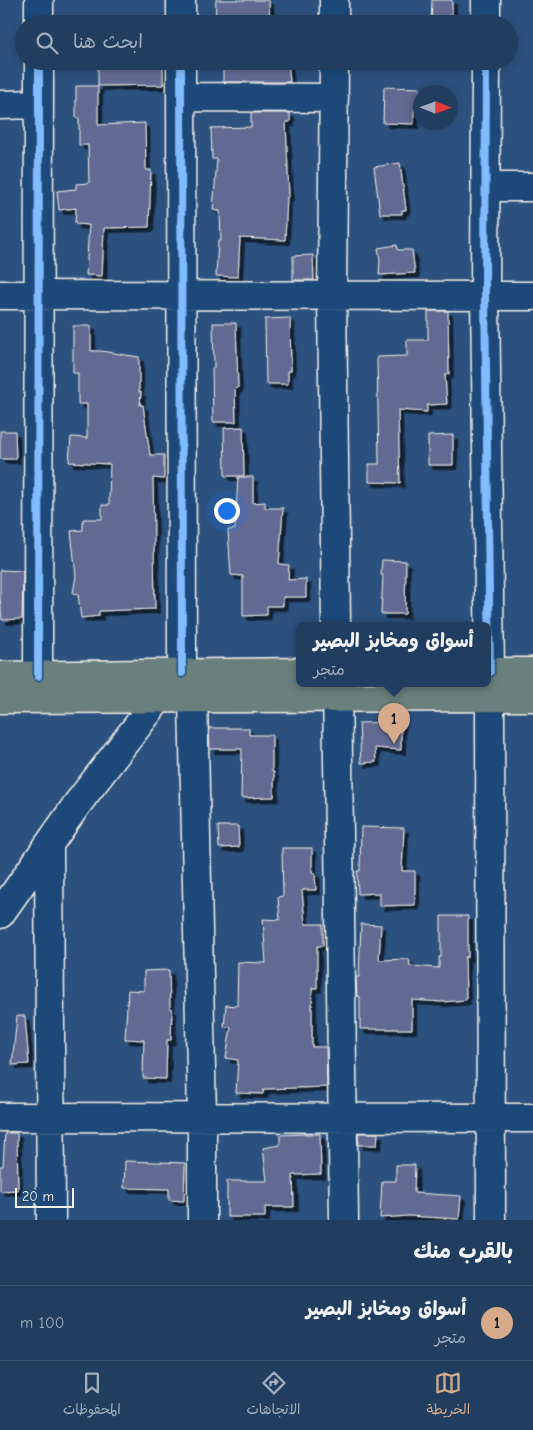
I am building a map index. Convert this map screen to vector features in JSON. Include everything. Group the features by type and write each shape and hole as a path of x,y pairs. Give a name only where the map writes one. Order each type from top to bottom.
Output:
{"main road":[{"path":"0,699 160,698 187,685 296,672"},
{"path":"491,680 533,672"},
{"path":"0,676 38,676 187,685 337,690 383,687"},
{"path":"491,681 533,697"}],"street":[{"path":"39,0 39,15"},
{"path":"181,0 181,15"},
{"path":"334,0 334,15"},
{"path":"486,0 486,15"},
{"path":"38,676 39,70"},
{"path":"181,70 187,685 202,1117 202,1220"},
{"path":"334,70 332,296 336,622"},
{"path":"486,70 489,622"},
{"path":"182,97 334,98"},
{"path":"0,105 40,104"},
{"path":"487,186 533,187"},
{"path":"0,295 533,296"},
{"path":"489,687 491,1220"},
{"path":"337,690 344,1220"},
{"path":"0,914 108,764 160,698"},
{"path":"49,845 51,1220"},
{"path":"0,1117 533,1118"}],"building":[{"path":"216,0 269,0 270,15 215,15"},
{"path":"432,0 452,0 452,15 431,15"},
{"path":"98,70 163,70 163,85 98,86"},
{"path":"223,70 289,70 290,82 223,82"},
{"path":"76,86 98,86 98,125 145,123 146,170 151,170 149,227 104,228 102,276 86,275 89,225 75,224 76,208 59,210 57,191 76,189 76,184 89,183 88,145 79,145 79,118 76,118"},
{"path":"384,87 413,88 413,124 383,123"},
{"path":"251,113 290,113 290,122 286,122 289,197 287,197 285,240 240,238 238,277 216,276 218,241 221,241 220,211 213,210 217,159 212,159 211,128 251,127"},
{"path":"400,163 406,210 402,210 402,214 380,214 374,167"},
{"path":"397,245 398,250 412,250 415,273 379,275 380,260 378,248"},
{"path":"313,255 314,280 293,280 293,256"},
{"path":"428,311 448,311 449,374 445,375 447,404 427,405 427,412 398,410 400,483 369,482 369,464 379,464 377,357 407,356 407,340 428,340"},
{"path":"290,318 291,371 288,371 288,384 266,384 265,319"},
{"path":"213,323 236,323 238,388 235,389 236,422 213,422"},
{"path":"73,326 91,326 91,351 139,357 140,405 143,405 150,455 164,455 164,479 153,478 155,609 99,611 99,616 81,618 78,594 73,593 76,576 71,531 83,530 83,519 102,519 102,505 109,505 110,464 69,462 71,437 87,438 87,404 78,404 78,373 73,373"},
{"path":"243,427 244,476 225,476 224,428"},
{"path":"0,431 15,431 16,459 0,459"},
{"path":"453,435 453,465 428,465 428,436"},
{"path":"238,477 253,477 253,503 265,502 265,508 283,508 279,564 289,565 288,580 306,579 306,597 283,597 283,606 267,606 267,615 243,616 243,576 231,575 228,530 235,529"},
{"path":"382,560 406,561 405,614 381,614"},
{"path":"0,570 23,571 22,619 2,620"},
{"path":"401,722 401,750 375,748 376,762 361,763 359,723"},
{"path":"209,728 249,728 249,735 272,735 274,797 241,798 242,749 210,749"},
{"path":"218,826 238,826 239,847 219,848"},
{"path":"361,827 404,828 402,871 415,871 415,905 380,906 380,893 358,894 357,871 360,871"},
{"path":"282,848 312,848 312,873 315,873 316,890 302,890 305,924 323,924 323,946 317,946 317,988 312,988 312,1047 326,1047 327,1087 264,1089 263,1094 236,1093 238,1060 226,1058 231,1027 224,1027 226,1005 237,1006 238,962 266,963 263,919 280,920 278,897 283,896"},
{"path":"441,916 468,916 468,957 465,957 466,1000 442,1002 412,1000 412,1029 360,1029 360,997 357,996 356,977 359,977 361,924 381,925 379,960 409,959 410,966 439,968 439,957 441,957"},
{"path":"169,970 170,1009 172,1009 171,1040 167,1040 166,1079 143,1078 144,1040 125,1039 128,990 144,991 144,971"},
{"path":"17,1016 25,1016 29,1064 12,1065"},
{"path":"5,1133 17,1133 18,1190 0,1191 0,1166 3,1166"},
{"path":"358,1133 378,1133 377,1145 359,1145"},
{"path":"320,1134 321,1174 293,1175 294,1207 265,1207 265,1217 227,1217 227,1181 267,1181 263,1148 280,1145 280,1135"},
{"path":"125,1161 185,1163 184,1201 169,1200 169,1189 124,1188"},
{"path":"396,1165 415,1165 414,1193 461,1196 459,1219 409,1216 380,1218 382,1181 396,1181"}],"cycle path":[{"path":"38,676 39,70"},
{"path":"181,70 182,673"},
{"path":"486,70 485,296 489,622"}],"place":[{"name":"أسواق ومخابز البصير","path":"394,744"}]}
